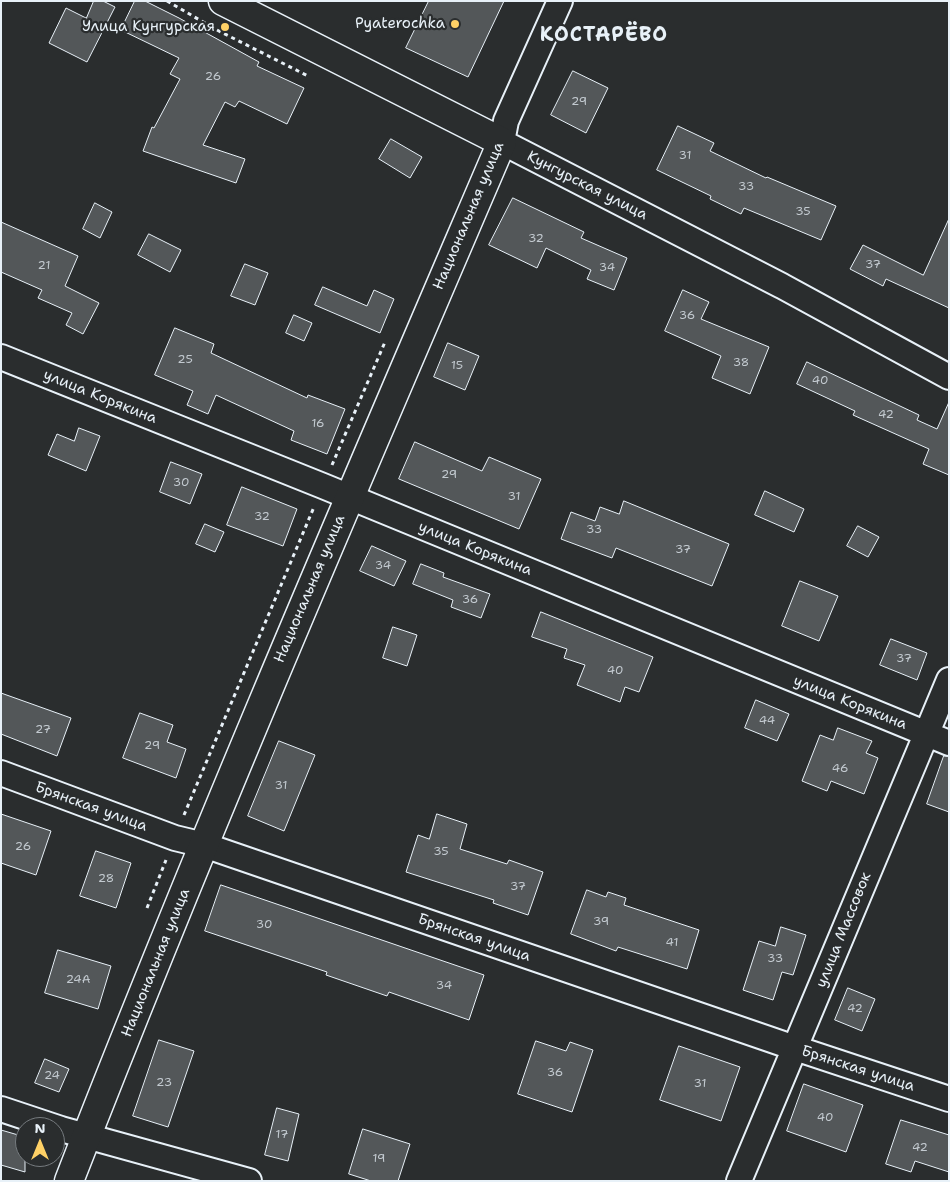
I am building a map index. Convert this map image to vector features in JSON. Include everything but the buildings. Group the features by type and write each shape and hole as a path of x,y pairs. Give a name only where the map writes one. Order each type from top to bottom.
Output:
{"street":[{"name":"Кунгурская улица","path":"223,1 782,286 949,377"},
{"name":"Национальная улица","path":"69,1181 204,844 349,497 502,142 506,122 560,1"},
{"name":"улица Корякина","path":"1,358 349,497 949,743"},
{"name":"улица Массовок","path":"739,1181 949,680"},
{"name":"Брянская улица","path":"1,773 175,838 204,844 795,1048 949,1099"},
{"path":"1,1109 87,1136 248,1181"}],"place":[{"name":"Pyaterochka","path":"455,24"},
{"name":"Улица Кунгурская","path":"225,27"}],"district":[{"name":"КОСТАРЁВО","path":"604,36"}]}
